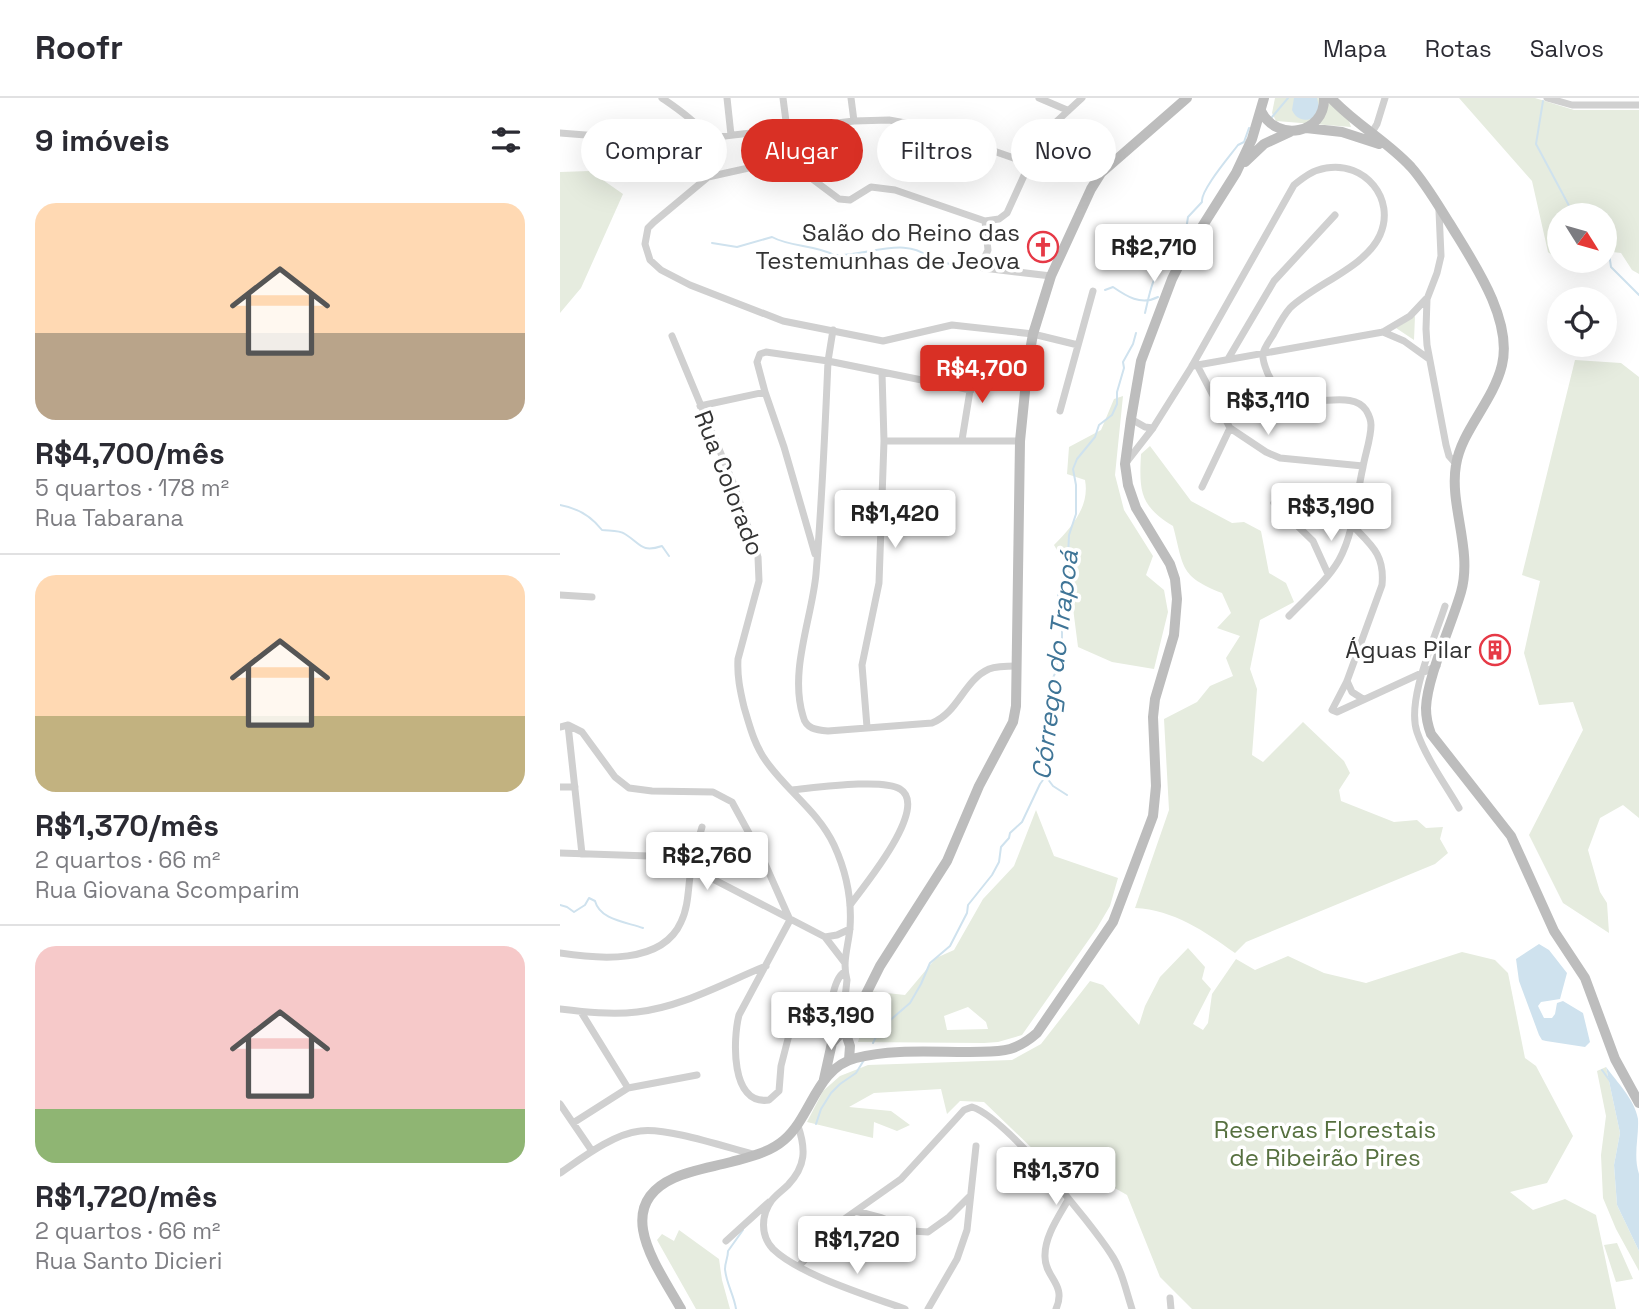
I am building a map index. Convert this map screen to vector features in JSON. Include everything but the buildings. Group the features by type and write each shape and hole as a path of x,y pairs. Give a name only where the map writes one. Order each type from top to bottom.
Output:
{"main road":[{"path":"1116,160 1187,98"},
{"path":"681,1309 641,1228 642,1213 657,1188 677,1176 757,1155 780,1144 798,1126 824,1080 832,1070 847,1060 904,1052 1000,1051 1019,1046 1037,1032 1105,936 1120,907 1154,809 1156,786 1153,717 1155,699 1174,635 1177,599 1170,564 1131,497 1125,464 1141,362 1172,279 1236,173 1252,139 1264,98"},
{"path":"1306,128 1319,117 1324,98"},
{"path":"1331,98 1417,174 1486,285 1498,316 1504,345 1502,366 1494,388 1462,445 1456,464 1465,564 1463,586 1437,666 1426,711 1431,734 1511,836 1554,931 1586,978 1615,1059 1639,1104"},
{"path":"1261,111 1275,127 1290,132"},
{"path":"1236,173 1256,150 1290,132 1306,128 1356,135 1392,150"},
{"path":"824,1080 832,1046 844,1033 880,966 947,861 979,786 1007,733 1016,706 1020,441 1028,362 1033,334 1051,276 1095,182"},
{"path":"844,1033 850,1046 847,1060"},
{"path":"832,1046 847,1060"},
{"path":"850,1046 869,1056"}],"street":[{"path":"662,98 687,119"},
{"path":"727,98 731,135"},
{"path":"783,98 786,119"},
{"path":"851,98 854,119"},
{"path":"1039,98 1067,110"},
{"path":"1059,119 1082,98"},
{"path":"1371,134 1385,98"},
{"path":"1547,98 1572,105 1639,105"},
{"path":"863,121 889,120 922,126 1011,157"},
{"path":"560,134 581,135"},
{"path":"727,135 741,134"},
{"path":"1125,464 1153,428 1194,366 1294,185 1306,175 1329,167 1348,168 1373,183 1383,199 1384,224 1379,237 1358,260 1289,310 1263,354 1265,368 1282,394 1304,401 1356,403 1366,410 1371,425 1351,524 1342,553 1328,574 1289,616"},
{"path":"702,182 649,228 645,243 650,260 669,275 740,306 783,321 883,341 951,325 1033,334 1079,345"},
{"path":"817,182 843,201 850,200 871,187 895,190 985,221 999,219 1010,208 1020,182"},
{"path":"1439,207 1441,256 1427,299 1427,345 1446,445 1449,456 1456,464"},
{"path":"1228,359 1274,281 1335,215"},
{"path":"985,221 988,250 982,267 995,271 1051,276"},
{"path":"1060,411 1093,291"},
{"path":"1194,366 1383,332 1410,316 1427,299"},
{"path":"833,330 828,361 817,562 803,649 800,702 807,725 816,730 828,731 924,725 939,721 981,674 997,667 1017,666"},
{"path":"1383,332 1404,341 1429,359"},
{"name":"Rua Colorado","path":"672,336 734,485 760,568 738,659 738,683 753,738 765,760 822,824 844,874 850,905 850,929 844,973"},
{"path":"817,562 785,447 765,392 757,362 760,354 766,352 828,361 971,390"},
{"path":"962,440 974,366"},
{"path":"1194,366 1230,428 1266,452 1280,458 1363,466"},
{"path":"867,727 863,653 879,583 884,441 882,373"},
{"path":"700,406 765,392"},
{"path":"1131,419 1145,427 1153,428"},
{"path":"1202,487 1230,428"},
{"path":"884,441 1020,441"},
{"path":"1274,503 1313,541 1328,574"},
{"path":"1351,524 1380,557 1382,585 1347,681 1333,705 1333,712 1437,666"},
{"path":"560,595 592,597"},
{"path":"1445,606 1415,699 1416,730 1459,808"},
{"path":"1347,681 1352,692 1363,699"},
{"path":"582,855 575,787 564,726 582,732 615,777 629,788 713,792 732,802 762,857 790,920"},
{"path":"792,790 884,785 902,790 908,796 909,811 901,829 850,905"},
{"path":"560,787 575,787"},
{"path":"560,953 617,957 649,950 665,943 681,923 702,827"},
{"path":"560,853 660,857 678,861 825,937 845,963"},
{"path":"790,920 739,1015 734,1043 738,1073 747,1092 756,1099 769,1100 779,1091 790,1031"},
{"path":"825,937 850,929"},
{"path":"560,1009 581,1012 640,1012 685,1000 766,966"},
{"path":"832,1046 831,1014 839,978 844,973 847,980 844,1033"},
{"path":"581,1012 628,1088"},
{"path":"573,1123 628,1088 697,1075"},
{"path":"560,1104 592,1151"},
{"path":"799,1266 827,1234 901,1180 964,1110 976,1108 1011,1136 1068,1200 1111,1254 1124,1281 1132,1309"},
{"path":"726,1241 788,1185 801,1168 804,1152 798,1126"},
{"path":"560,1173 592,1151 632,1133 648,1130 757,1155"},
{"path":"928,1309 957,1259 967,1230 976,1146"},
{"path":"856,1211 882,1218 912,1231 928,1232 949,1217 970,1196"},
{"path":"773,1199 764,1220 765,1235 774,1250 823,1278 905,1309"},
{"path":"1056,1309 1060,1299 1059,1288 1045,1263 1044,1254 1057,1218 1068,1200"},
{"path":"1170,1298 1171,1309"}],"green space":[{"path":"1275,98 1327,98 1349,121 1351,127 1276,121 1272,113"},
{"path":"1459,98 1535,98 1574,110 1639,110 1639,274 1632,270 1621,253 1617,252 1617,203 1547,203 1547,248 1532,181"},
{"path":"581,171 581,182 606,182 623,194 581,288 560,313 560,172"},
{"path":"1415,316 1414,340 1396,328"},
{"path":"1575,360 1621,363 1639,377 1639,818 1623,805 1600,818 1588,850 1600,892 1607,903 1609,933 1563,903 1529,835 1583,730 1573,702 1539,705 1524,653 1540,581 1522,575"},
{"path":"1123,396 1115,475 1124,510 1153,556 1146,575 1164,590 1168,612 1154,669 1112,662 1078,647 1068,569 1054,545 1078,516 1085,499 1085,480 1067,474 1069,447 1101,430 1114,399"},
{"path":"1150,446 1191,501 1232,523 1244,522 1261,531 1269,573 1286,583 1294,602 1260,620 1250,669 1257,689 1252,755 1263,762 1303,722 1344,761 1350,773 1339,790 1341,801 1394,822 1417,820 1426,828 1443,827 1440,839 1448,853 1435,864 1246,942 1235,953 1176,917 1135,908 1169,810 1164,719 1197,702 1210,686 1233,676 1226,658 1240,636 1217,628 1231,613 1222,593 1198,581 1185,569 1173,526 1154,512 1144,496 1141,454"},
{"path":"1036,810 1054,856 1118,878 1110,906 1097,928 1022,1035 984,1043 858,1042 864,1021 859,1013 869,991 905,995 936,958 954,950 983,899 1014,866","holes":["968,1007 986,1022 988,1029 947,1030 944,1016"]},
{"name":"Reservas Florestais de Ribeirão Pires","path":"1188,948 1205,967 1202,979 1211,989 1193,1024 1203,1030 1208,1023 1212,994 1236,959 1255,970 1288,956 1324,973 1366,983 1462,952 1495,960 1508,973 1525,1058 1536,1066 1573,1136 1547,1183 1510,1192 1533,1210 1565,1199 1596,1215 1616,1309 1192,1309 1160,1277 1127,1195 1048,1150 1038,1154 984,1102 960,1101 947,1114 941,1089 874,1093 849,1107 891,1111 910,1125 897,1131 874,1122 873,1138 807,1122 823,1091 840,1076 868,1065 1012,1060 1041,1044 1090,981 1103,985 1139,1025 1145,1006 1160,977"},
{"path":"1606,1067 1620,1133 1614,1165 1617,1205 1639,1251 1639,1271 1603,1198 1601,1155 1606,1116 1597,1071"},
{"path":"679,1230 719,1259 730,1309 696,1309 657,1240 662,1234 674,1241"},
{"path":"1617,1243 1633,1279 1616,1282 1604,1245"}],"water":[{"path":"1294,98 1317,98 1319,107 1313,118 1303,120 1296,116 1292,110"},
{"path":"1539,944 1549,950 1567,973 1560,999 1541,1002 1538,1006 1544,1018 1552,1018 1557,1003 1563,1001 1583,1013 1590,1042 1585,1047 1542,1040 1539,1035 1519,981 1516,959"},
{"path":"1606,1067 1629,1098 1638,1119 1636,1153 1639,1174 1639,1251 1617,1205 1614,1165 1620,1133"}],"waterway":[{"path":"1272,117 1288,98"},
{"path":"1543,101 1536,144 1568,203"},
{"name":"Córrego do Trapoá","path":"1145,313 1157,273 1166,262 1166,254 1186,230 1188,217 1202,202 1216,174 1238,145 1244,142 1249,128"},
{"path":"712,243 737,247 772,237 834,255 900,248 924,253 934,262 958,265 968,263"},
{"path":"1617,273 1639,295"},
{"path":"1105,290 1113,287 1140,300 1158,297"},
{"name":"Córrego do Trapoá","path":"873,1043 880,1029 910,1003 930,963 950,946 967,913 968,905 992,875 999,862 1001,847 1010,833 1022,822 1046,776 1047,767 1042,760 1046,747 1045,728 1049,718 1047,687 1056,671 1055,649 1062,639 1062,606 1058,595 1068,557 1069,535 1076,514 1073,469 1077,459 1095,437 1099,425 1112,415 1117,404 1123,362 1136,333"},
{"path":"560,505 584,513 602,530 623,533 645,548 662,546 669,556"},
{"path":"1047,778 1053,786 1067,795"},
{"path":"560,905 574,912 585,905 589,898 608,916 643,928"},
{"path":"816,1124 831,1093 856,1073 864,1060"},
{"path":"1602,1070 1610,1081"},
{"name":"Córrego do Trapoá","path":"736,1309 725,1267 728,1251 743,1230"}],"place":[{"name":"Salão do Reino das Testemunhas de Jeova","path":"1043,247"},
{"name":"Águas Pilar","path":"1495,650"}]}
